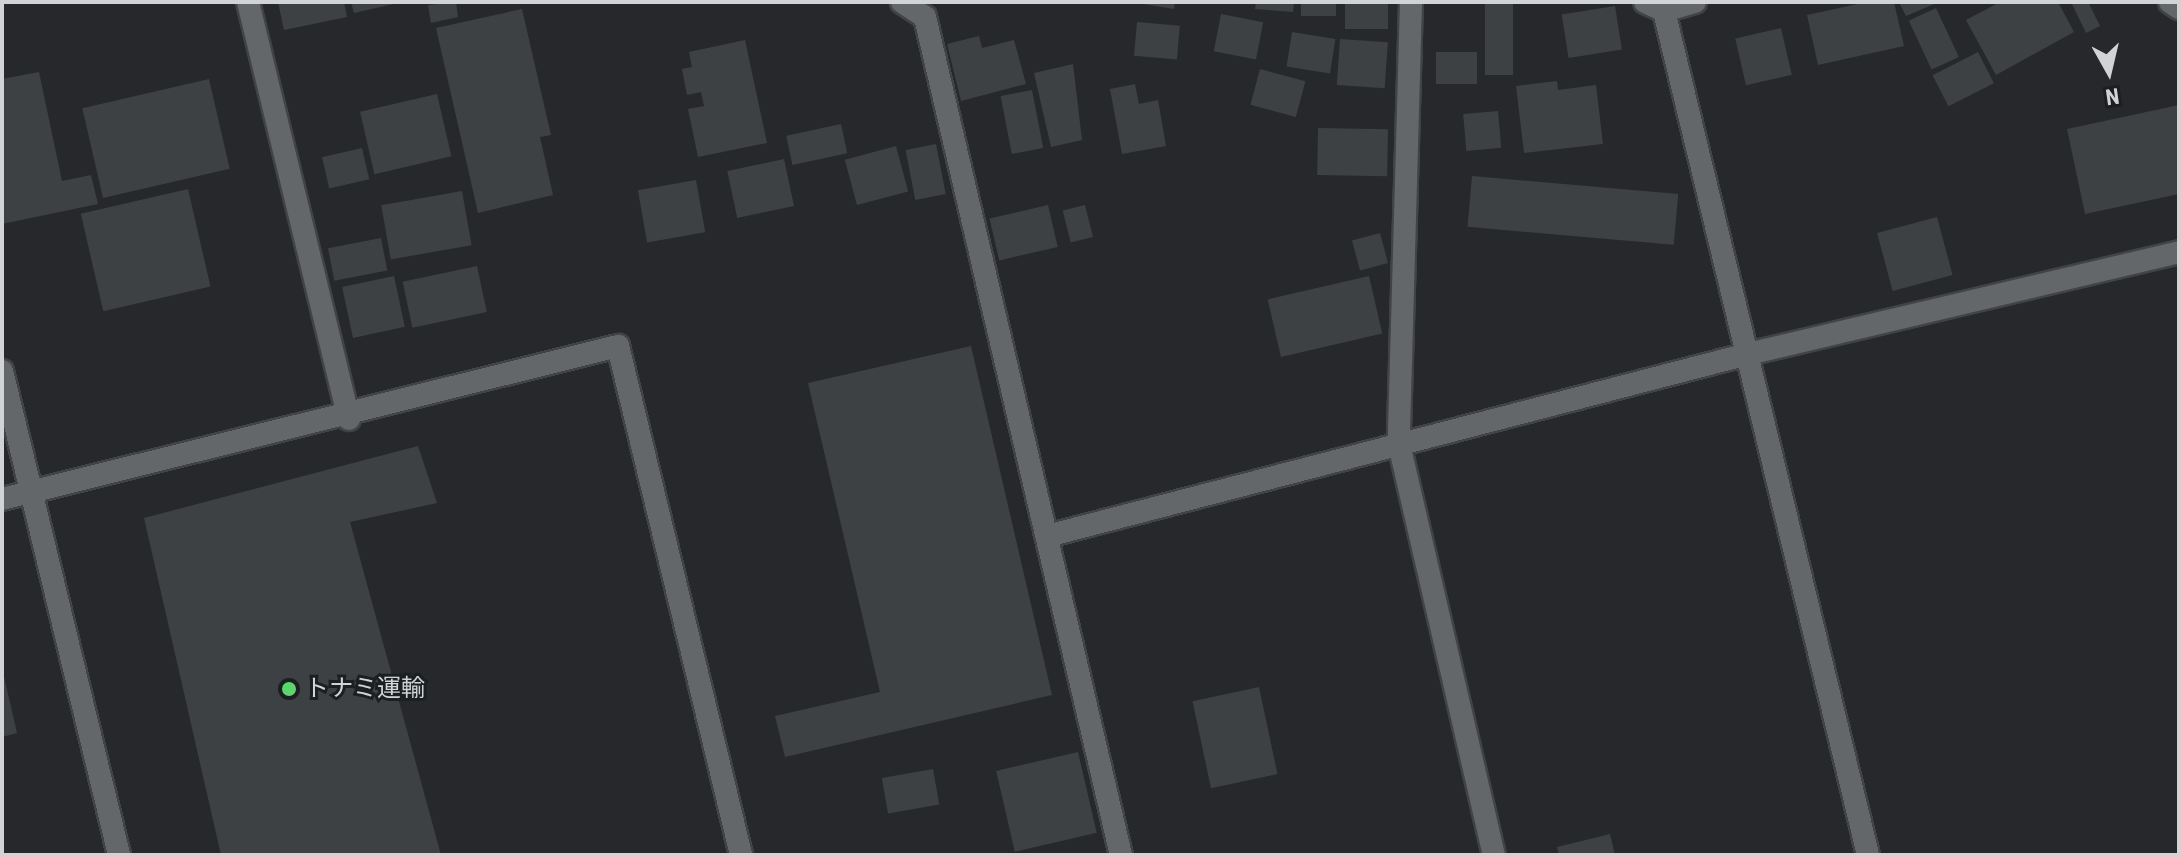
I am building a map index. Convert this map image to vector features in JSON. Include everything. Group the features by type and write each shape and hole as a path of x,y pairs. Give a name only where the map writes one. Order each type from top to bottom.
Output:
{"street":[{"path":"248,2 349,419"},
{"path":"902,2 925,17 1121,855"},
{"path":"1411,2 1399,444 1494,855"},
{"path":"1695,2 1654,6 1868,855"},
{"path":"2170,2 2179,8"},
{"path":"1047,536 1744,355 2179,252"},
{"path":"2,499 349,419 618,346 741,855"},
{"path":"2,371 119,855"}],"building":[{"path":"278,2 344,2 347,17 284,30"},
{"path":"351,2 398,2 398,3 354,13"},
{"path":"456,2 458,17 431,23 428,5"},
{"path":"1131,2 1175,2 1174,9"},
{"path":"1256,2 1294,2 1293,12 1255,9"},
{"path":"1301,2 1336,2 1336,16 1301,16"},
{"path":"1345,2 1388,2 1388,29 1345,29"},
{"path":"1867,2 1894,2 1904,46 1818,65 1807,15"},
{"path":"1899,2 1939,2 1906,16"},
{"path":"2000,2 2058,2 2074,32 1996,75 1966,20"},
{"path":"2071,2 2088,2 2100,26 2086,33"},
{"path":"1485,4 1513,4 1513,75 1485,75"},
{"path":"1615,6 1622,49 1569,58 1562,14"},
{"path":"1936,8 1959,57 1932,70 1909,21"},
{"path":"522,9 551,135 540,137 553,195 478,213 436,28"},
{"path":"1221,14 1263,22 1256,60 1214,51"},
{"path":"1137,22 1180,26 1177,60 1134,56"},
{"path":"1781,28 1792,75 1746,85 1735,39"},
{"path":"1292,32 1335,39 1330,73 1287,67"},
{"path":"979,36 982,48 1014,40 1026,84 961,101 947,44"},
{"path":"1340,39 1388,42 1385,88 1337,85"},
{"path":"745,40 767,143 698,157 688,109 704,106 701,92 687,95 682,69 692,67 689,52"},
{"path":"1436,52 1477,52 1477,84 1436,84"},
{"path":"1978,52 1994,83 1948,106 1933,75"},
{"path":"1073,64 1082,140 1051,147 1034,73"},
{"path":"1260,69 1305,81 1296,117 1250,105"},
{"path":"39,72 62,181 91,175 98,204 2,224 2,79"},
{"path":"209,79 230,169 103,198 82,108"},
{"path":"1557,81 1558,90 1596,85 1603,144 1524,153 1516,86"},
{"path":"1135,84 1139,104 1158,100 1166,146 1122,154 1110,89"},
{"path":"1032,90 1043,148 1012,154 1001,96"},
{"path":"437,94 451,156 374,174 360,112"},
{"path":"2179,105 2179,194 2085,214 2067,129"},
{"path":"1498,111 1501,148 1466,151 1463,114"},
{"path":"841,124 847,153 792,165 786,136"},
{"path":"1318,128 1388,129 1387,176 1317,175"},
{"path":"936,144 946,194 915,200 906,150"},
{"path":"896,146 908,191 857,205 845,160"},
{"path":"362,148 369,179 329,188 322,157"},
{"path":"784,159 794,206 737,218 727,171"},
{"path":"1472,176 1678,194 1674,245 1468,227"},
{"path":"696,180 705,232 647,242 638,190"},
{"path":"188,189 210,286 103,311 81,214"},
{"path":"462,191 472,245 391,259 381,205"},
{"path":"1048,205 1058,247 999,260 990,218"},
{"path":"1085,205 1093,237 1071,243 1063,211"},
{"path":"1937,217 1953,275 1893,291 1877,233"},
{"path":"1380,233 1388,263 1360,270 1352,241"},
{"path":"381,238 387,270 334,281 328,248"},
{"path":"477,266 487,312 412,328 403,282"},
{"path":"394,276 405,327 353,338 342,287"},
{"path":"1369,276 1382,333 1281,357 1268,299"},
{"path":"971,346 1052,695 785,757 775,716 880,692 808,383"},
{"name":"トナミ運輸","path":"418,446 437,503 350,522 441,855 221,855 144,518"},
{"path":"2,673 17,733 2,737"},
{"path":"1259,687 1278,774 1211,788 1192,701"},
{"path":"1078,752 1097,833 1015,852 996,771"},
{"path":"933,769 939,804 888,813 882,778"},
{"path":"1610,834 1615,855 1559,855 1557,847"}],"place":[{"name":"トナミ運輸","path":"289,689"}]}
